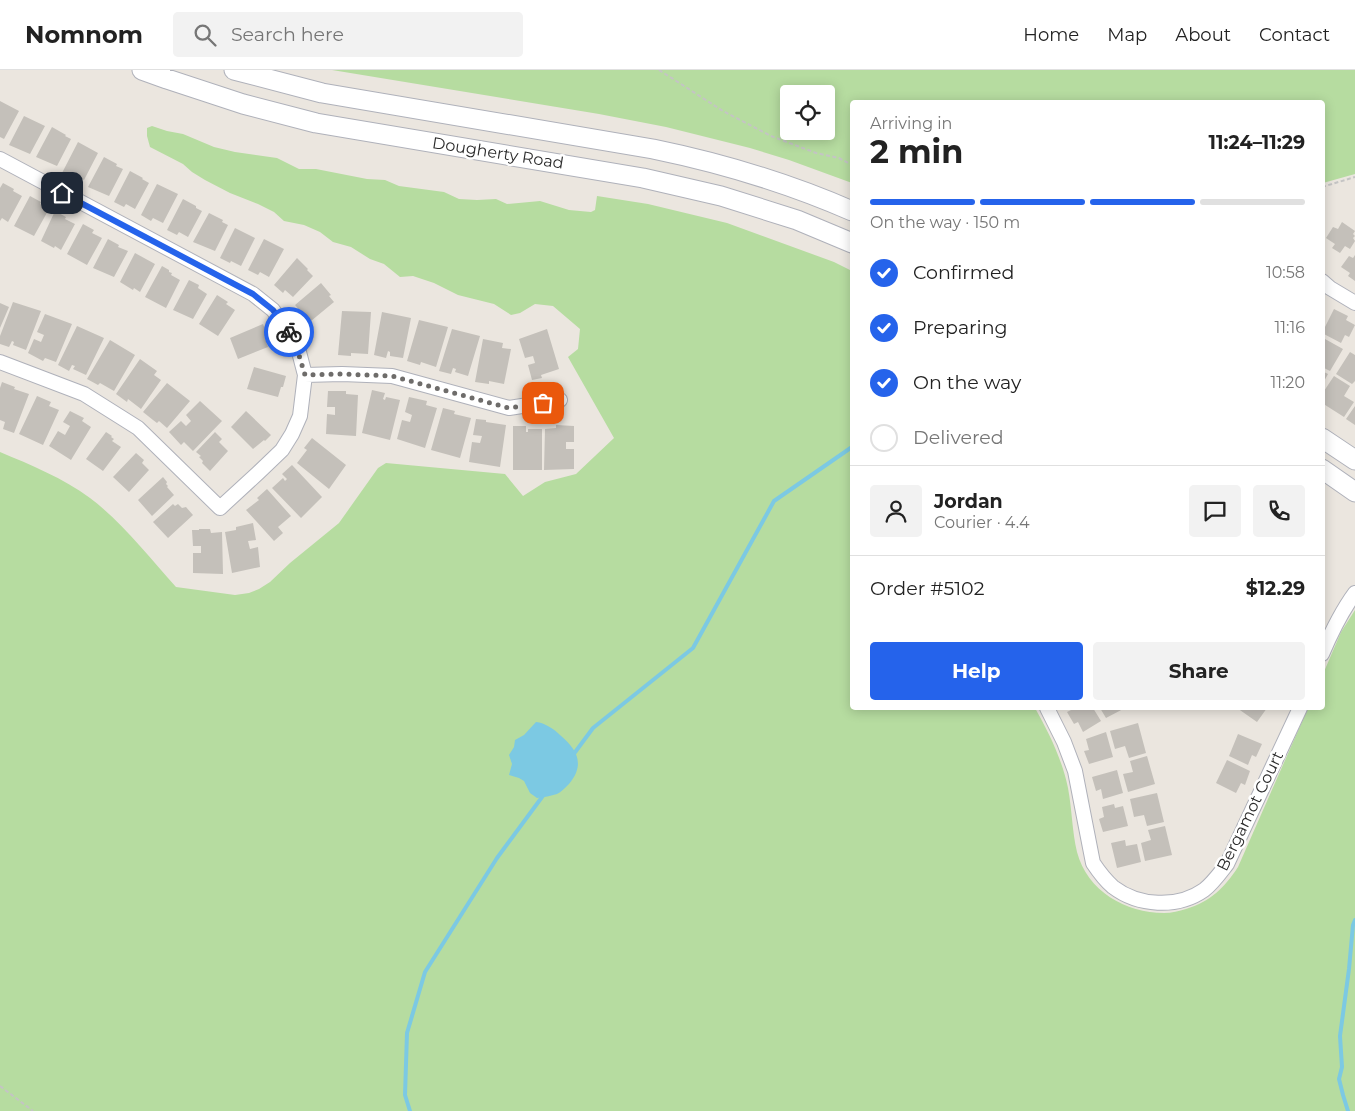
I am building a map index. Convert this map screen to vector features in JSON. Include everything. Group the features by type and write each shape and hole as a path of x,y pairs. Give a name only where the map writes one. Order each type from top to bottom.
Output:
{"main road":[{"name":"Dougherty Road","path":"142,70 243,104 316,123 634,176 721,196 797,220 850,242"},
{"name":"Dougherty Road","path":"234,70 322,93 653,149 696,158 783,184 850,210"},
{"path":"1325,440 1355,460"},
{"path":"1325,471 1355,492"}],"street":[{"path":"0,160 253,294 273,310 287,330 298,352 305,375 300,416 282,450 220,508 138,428 84,394 0,362"},
{"path":"1325,284 1355,303"},
{"path":"305,375 392,376 509,408 560,400"},
{"path":"1325,647 1331,632 1355,594"},
{"name":"Bergamot Court","path":"1047,710 1064,742 1075,771 1093,863 1111,886 1128,896 1148,902 1167,903 1190,898 1204,890 1227,864 1299,710"}],"path":[{"path":"659,70 723,111 771,136 816,153 839,158 850,164"},
{"path":"1325,186 1355,177"},
{"path":"0,1086 33,1111"}],"green space":[{"path":"332,70 1355,70 1355,174 1325,182 1325,100 850,100 850,182 750,148 666,127 599,114"},
{"path":"152,126 183,134 214,147 235,152 277,158 299,169 316,169 367,179 385,180 399,186 444,192 459,199 496,199 507,204 540,201 569,210 591,212 595,210 597,196 648,204 727,223 834,262 850,270 850,710 1036,710 1054,746 1065,777 1075,844 1082,866 1089,878 1099,888 1122,904 1150,912 1175,912 1195,906 1210,898 1228,881 1238,867 1307,710 1325,710 1325,669 1341,632 1355,610 1355,1111 0,1111 0,452 58,478 90,498 124,529 176,587 235,595 249,593 270,582 339,523 378,468 386,463 505,474 523,496 545,482 576,474 614,438 568,357 578,349 580,329 553,306 535,304 520,313 511,315 494,304 458,295 434,283 413,276 400,277 384,264 370,259 351,247 333,242 320,232 304,225 284,221 274,212 205,180 183,164 150,147 147,128"}],"water":[{"path":"536,722 555,731 571,746 575,752 578,764 574,777 562,791 555,795 537,798 530,793 524,781 509,775 512,764 509,755 514,747 515,740 524,735"}],"building":[{"path":"0,101 19,111 4,139 0,137"},
{"path":"24,116 45,126 30,154 9,145"},
{"path":"52,127 71,139 57,166 36,157"},
{"path":"78,142 98,153 84,180 74,175 69,177 62,173"},
{"path":"104,157 123,169 109,196 88,187"},
{"path":"130,171 149,183 135,209 126,204 124,207 114,202"},
{"path":"3,183 22,196 8,222 2,218 0,221 0,188"},
{"path":"157,184 178,194 163,223 153,218 151,221 141,215"},
{"path":"30,196 49,209 34,236 14,226"},
{"path":"183,199 202,211 188,237 179,232 177,235 167,230"},
{"path":"55,211 75,224 61,250 41,241"},
{"path":"209,213 223,220 222,222 228,225 215,251 193,242"},
{"path":"1342,222 1355,231 1353,238 1355,241 1350,249 1345,246 1340,253 1332,248 1335,244 1326,238 1333,227 1338,229"},
{"path":"83,224 94,230 92,233 102,238 87,265 67,254"},
{"path":"235,228 255,238 241,266 220,258"},
{"path":"108,239 119,245 118,247 128,251 114,277 93,268"},
{"path":"264,239 284,249 269,277 260,272 258,275 248,270"},
{"path":"135,253 155,264 140,292 120,282"},
{"path":"1355,255 1355,281 1348,276 1350,273 1341,267 1349,256 1353,258"},
{"path":"297,258 313,276 293,297 285,290 283,293 274,285"},
{"path":"162,266 172,273 171,275 180,280 166,308 145,297"},
{"path":"189,280 199,285 198,288 207,294 193,319 173,310"},
{"path":"321,283 334,302 311,321 295,305"},
{"path":"217,295 228,302 226,304 235,310 218,336 199,324"},
{"path":"13,302 41,311 26,350 13,345 14,342 12,341 9,347 0,344 0,336"},
{"path":"0,303 9,307 0,328"},
{"path":"1334,309 1348,316 1346,320 1355,325 1349,337 1345,335 1341,343 1325,335 1325,327"},
{"path":"342,311 371,312 368,354 351,353 351,356 338,355"},
{"path":"382,312 411,318 403,358 390,356 388,351 386,358 374,355"},
{"path":"45,314 72,324 56,362 45,358 43,361 28,353 34,339 41,342 44,335 37,332"},
{"path":"419,320 448,327 436,367 421,362 420,365 407,361"},
{"path":"263,324 267,335 264,336 268,347 238,359 230,338"},
{"path":"77,326 104,338 86,375 73,369 75,366 72,365 69,371 58,365"},
{"path":"452,329 480,336 468,376 455,372 456,369 453,368 451,374 439,371"},
{"path":"547,329 559,369 541,375 542,378 532,380 528,365 535,363 533,356 525,358 519,339"},
{"path":"483,339 503,343 502,348 511,349 504,384 489,381 489,384 475,382"},
{"path":"1325,339 1343,349 1330,371 1325,368"},
{"path":"110,340 135,355 114,391 100,383 98,385 87,379"},
{"path":"1350,352 1355,355 1355,381 1352,384 1336,374"},
{"path":"140,359 157,371 154,375 161,380 141,409 128,399 127,402 116,394"},
{"path":"254,367 286,376 278,397 247,389"},
{"path":"1334,376 1350,386 1344,396 1354,402 1344,417 1325,405 1325,390"},
{"path":"2,382 15,387 14,389 29,394 14,433 3,429 5,422 0,420 0,388"},
{"path":"167,383 190,401 167,428 143,412"},
{"path":"372,390 385,393 383,399 385,400 386,397 400,400 390,440 362,433"},
{"path":"328,391 346,391 346,394 358,395 356,436 326,434 327,414 335,415 335,407 327,407"},
{"path":"37,396 51,402 49,406 59,410 43,445 19,434"},
{"path":"409,397 427,401 426,405 437,408 425,448 397,439 402,420 410,422 412,415 405,412"},
{"path":"200,401 222,421 193,451 184,442 181,445 169,432 181,421 186,426 191,421 186,415"},
{"path":"1355,406 1355,425 1346,419"},
{"path":"443,408 455,411 454,414 471,418 460,458 431,450"},
{"path":"70,411 84,418 82,421 91,427 71,460 49,446 58,431 65,435 70,426 63,422"},
{"path":"246,411 271,435 253,449 231,427"},
{"path":"476,419 506,425 500,467 469,462 472,442 480,443 482,436 473,435"},
{"path":"556,425 574,426 574,442 566,442 566,449 574,449 574,469 544,470 545,429 556,428"},
{"path":"513,426 526,426 526,432 528,432 528,429 542,429 542,470 513,470"},
{"path":"106,432 114,439 112,441 121,447 103,471 86,459"},
{"path":"215,432 222,439 219,442 228,451 210,471 202,463 203,461 199,457 201,456 196,452"},
{"path":"312,438 346,465 329,489 297,463 307,450 304,448"},
{"path":"136,453 144,460 142,463 149,470 129,492 113,477"},
{"path":"292,465 322,497 301,518 272,488 283,478 285,481 287,479 282,474"},
{"path":"163,477 167,482 167,487 174,495 152,516 138,500"},
{"path":"267,489 291,516 278,527 283,533 274,541 246,510 259,500 257,498"},
{"path":"173,504 175,506 178,504 182,508 186,507 193,515 168,538 153,522"},
{"path":"253,523 256,540 248,541 250,549 258,547 260,567 232,573 225,532"},
{"path":"210,529 211,533 222,532 223,574 193,573 193,553 201,553 201,546 193,546 192,530"},
{"path":"1071,710 1094,710 1101,721 1083,732 1078,722 1074,724 1067,712"},
{"path":"1101,710 1121,710 1106,718"},
{"path":"1240,710 1266,710 1257,722"},
{"path":"1138,723 1146,753 1129,758 1125,746 1115,749 1110,731"},
{"path":"1106,732 1113,757 1089,764 1084,751 1089,750 1086,739"},
{"path":"1238,734 1262,744 1256,757 1252,755 1248,765 1229,756"},
{"path":"1147,756 1155,784 1128,792 1123,774 1133,772 1130,761"},
{"path":"1227,760 1250,771 1245,785 1241,783 1236,793 1216,783"},
{"path":"1117,770 1123,793 1103,799 1101,789 1096,791 1092,777"},
{"path":"1157,793 1164,822 1147,826 1144,815 1134,817 1130,799"},
{"path":"1114,804 1115,808 1123,806 1128,826 1103,832 1099,819 1104,817 1102,807"},
{"path":"1165,826 1172,855 1145,861 1141,843 1151,840 1148,830"},
{"path":"1125,840 1126,846 1137,844 1141,862 1117,868 1111,843"}],"waterway":[{"path":"573,755 593,728 693,648 774,501 850,448"},
{"path":"410,1111 405,1095 407,1033 425,972 497,858 545,793"},
{"path":"1348,1111 1339,1079 1342,1067 1340,1036 1355,920"}],"way so far":[{"path":"289,332 305,375 392,376 509,408 543,403"}],"route":[{"path":"62,193 253,294 273,310 289,332"}]}
